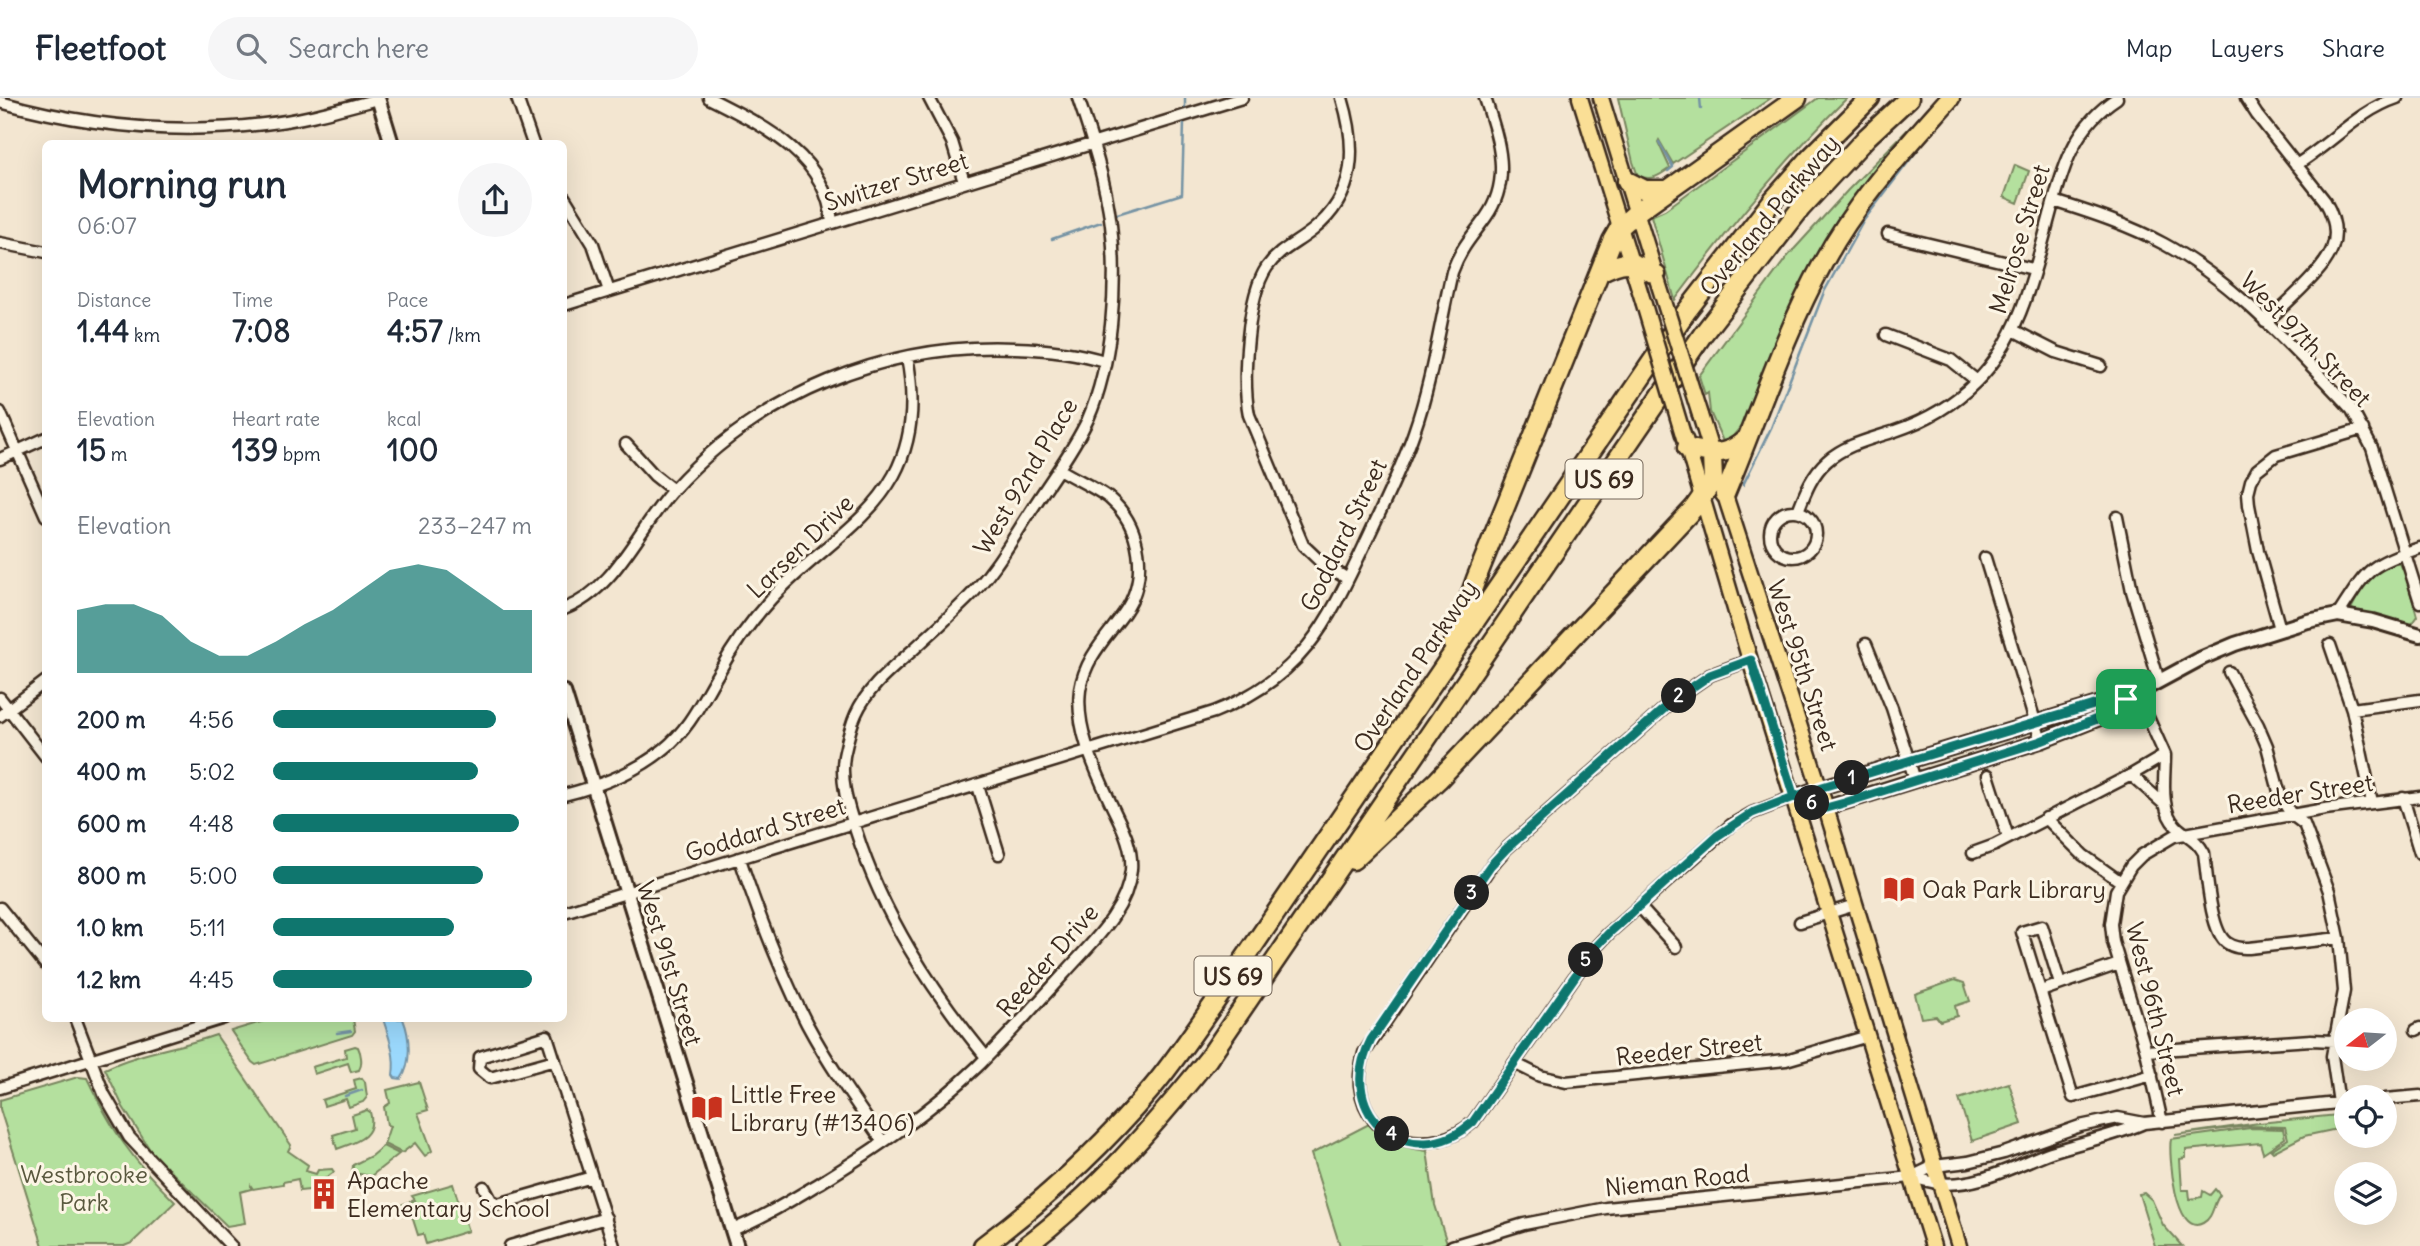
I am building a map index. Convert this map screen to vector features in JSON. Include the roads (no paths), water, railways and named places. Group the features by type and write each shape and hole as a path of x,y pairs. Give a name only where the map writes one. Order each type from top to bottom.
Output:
{"highway":[{"path":"1443,670 1476,579 1612,241 1620,227 1637,212 1797,98"},
{"name":"Overland Parkway","path":"983,1246 1077,1168 1153,1086 1213,1005 1706,286 1773,200 1870,98"},
{"name":"Overland Parkway","path":"1026,1246 1081,1201 1142,1138 1208,1059 1734,291 1801,208 1867,137 1909,98"},
{"path":"1725,495 1745,440 1804,301 1837,239 1875,184 1950,98"},
{"path":"1627,181 1645,190 1668,190"},
{"path":"1600,272 1619,263 1630,262 1656,277"},
{"path":"1686,443 1712,454 1724,453 1745,440"},
{"path":"1327,885 1438,780 1702,499 1713,481 1712,454"}],"main road":[{"name":"West 95th Street","path":"1580,98 1933,1246"},
{"name":"West 95th Street","path":"1601,98 1826,808 1959,1246"}],"street":[{"path":"0,102 90,122 179,130 265,124 305,118 378,98 391,140"},
{"path":"517,98 532,140"},
{"path":"709,98 771,131 804,159 831,205 832,223"},
{"path":"929,98 952,142 964,182"},
{"name":"West 92nd Place","path":"986,1057 954,1018 912,956 881,898 853,824 844,784 844,759 852,725 860,706 887,674 976,590 1059,469 1094,403 1104,361 1112,300 1111,225 1093,143 1079,98"},
{"name":"Switzer Street","path":"567,304 1242,98"},
{"path":"1342,98 1352,135 1347,181 1336,205 1326,217 1271,262 1258,284 1252,311 1246,399 1249,415 1286,510 1303,545 1322,564 1348,579"},
{"name":"Goddard Street","path":"567,911 1214,712 1261,690 1282,674 1312,642 1330,616 1394,482 1415,430 1459,253 1493,207 1499,192 1502,159 1485,98"},
{"name":"Melrose Street","path":"1798,511 1816,473 1839,452 1933,415 1955,401 1977,381 2000,354 2021,313 2063,168 2074,144 2094,118 2117,98"},
{"path":"2246,98 2325,201 2333,214 2335,225 2333,248 2328,261 2265,322"},
{"path":"2296,165 2370,110 2397,98"},
{"name":"West 97th Street","path":"2054,201 2108,218 2163,243 2211,273 2265,322 2343,400 2363,429 2372,448 2420,603"},
{"path":"567,202 593,244 609,291"},
{"path":"1888,233 2033,269"},
{"path":"0,243 42,251"},
{"path":"2013,330 2056,352 2101,366"},
{"path":"1886,335 1951,360 1977,381"},
{"path":"567,607 589,596 603,582 673,490 723,443 750,423 808,389 858,369 938,351 996,347 1038,349 1104,361"},
{"name":"Larsen Drive","path":"567,794 608,782 649,760 678,736 691,720 741,637 771,599 858,519 883,492 904,453 909,437 913,399 907,357"},
{"path":"0,412 42,507"},
{"path":"2280,629 2258,551 2249,505 2251,481 2257,470 2276,455 2363,429"},
{"path":"0,459 42,440"},
{"path":"626,444 654,475 673,490"},
{"name":"Reeder Drive","path":"732,1230 772,1211 883,1142 924,1112 1020,1023 1103,929 1118,910 1125,895 1131,869 1127,838 1106,793 1081,720 1082,681 1095,651 1132,599 1138,577 1138,549 1130,525 1109,498 1059,469"},
{"path":"1798,511 1811,518 1816,538 1809,551 1796,557 1775,548 1770,533 1776,518 1782,513 1798,511"},
{"path":"2117,517 2133,591 2159,681"},
{"path":"2339,615 2361,579 2373,566 2420,548"},
{"path":"1984,558 2041,741"},
{"path":"1794,797 1826,808 2041,741 2102,717 2126,699 2203,658 2280,629 2339,615 2374,621 2420,635"},
{"path":"1866,645 1892,708 1915,780"},
{"path":"2330,645 2352,709 2372,802"},
{"path":"1751,660 1710,675 1675,699 1490,866 1364,1053 1360,1086 1370,1114 1378,1124 1401,1139 1430,1143 1450,1138 1473,1122 1594,949 1731,825 1752,813 1819,788 2097,704 2126,699"},
{"path":"2229,672 2267,746 2281,799 2292,815 2304,824 2329,891 2339,938 2344,991 2342,1008"},
{"path":"4,713 42,684"},
{"path":"0,698 4,713 42,753"},
{"path":"2352,709 2420,700"},
{"name":"West 91st Street","path":"567,702 737,1246"},
{"path":"2147,715 2165,755 2165,805 2173,824 2199,843 2204,853 2217,931 2225,942 2236,948 2249,948 2339,938"},
{"path":"1973,853 1987,849 2165,755"},
{"path":"1988,775 2008,837"},
{"path":"2131,775 2165,805"},
{"path":"978,786 999,854"},
{"name":"Reeder Street","path":"2121,882 2142,855 2174,836 2372,802 2420,797"},
{"path":"2403,798 2420,853"},
{"path":"2046,818 2083,855 2121,882"},
{"path":"740,859 768,939 808,1024 835,1071 883,1142"},
{"name":"West 96th Street","path":"2121,882 2113,902 2113,942 2146,1051 2162,1122"},
{"path":"1800,922 1855,905"},
{"path":"1639,906 1676,947"},
{"path":"0,908 42,960"},
{"path":"2060,984 2042,926 2022,932 2073,1097 2152,1075"},
{"path":"2041,990 2119,964"},
{"path":"77,1022 104,1094 129,1137 231,1246"},
{"path":"0,1088 212,1022"},
{"path":"555,1060 490,1078 479,1069 480,1057 547,1035 606,1218 614,1246"},
{"name":"Reeder Street","path":"1514,1063 1540,1076 1566,1082 1776,1061 1868,1036"},
{"path":"2146,1051 2311,1040 2334,1041 2334,1064"},
{"path":"2397,1098 2420,1096"},
{"name":"Nieman Road","path":"1911,1177 1934,1166 1986,1159 2052,1135 2118,1118 2144,1123 2162,1122 2334,1103"},
{"name":"Nieman Road","path":"1452,1246 1524,1224 1595,1209 1911,1177 1940,1184 1988,1177 2050,1153 2121,1133 2144,1123"},
{"path":"484,1187 491,1200 498,1204 592,1177"},
{"path":"510,1246 606,1218"}],"water":[{"path":"384,1022 404,1022 408,1058 401,1079 393,1075 390,1040"}],"waterway":[{"path":"1185,98 1185,107"},
{"path":"1700,98 1701,109"},
{"path":"1114,215 1182,194 1184,123"},
{"path":"1743,485 1771,428 1824,292 1864,220 1926,139"},
{"path":"1659,142 1673,167 1668,171"},
{"path":"1052,239 1101,222"},
{"path":"337,1033 351,1031"},
{"path":"345,1096 362,1090"}],"place":[{"name":"Oak Park Library","path":"1899,889"},
{"name":"Little Free Library (#13406)","path":"707,1108"},
{"name":"Apache Elementary School","path":"324,1194"}],"park label":[{"name":"Westbrooke Park","path":"84,1188"}]}
